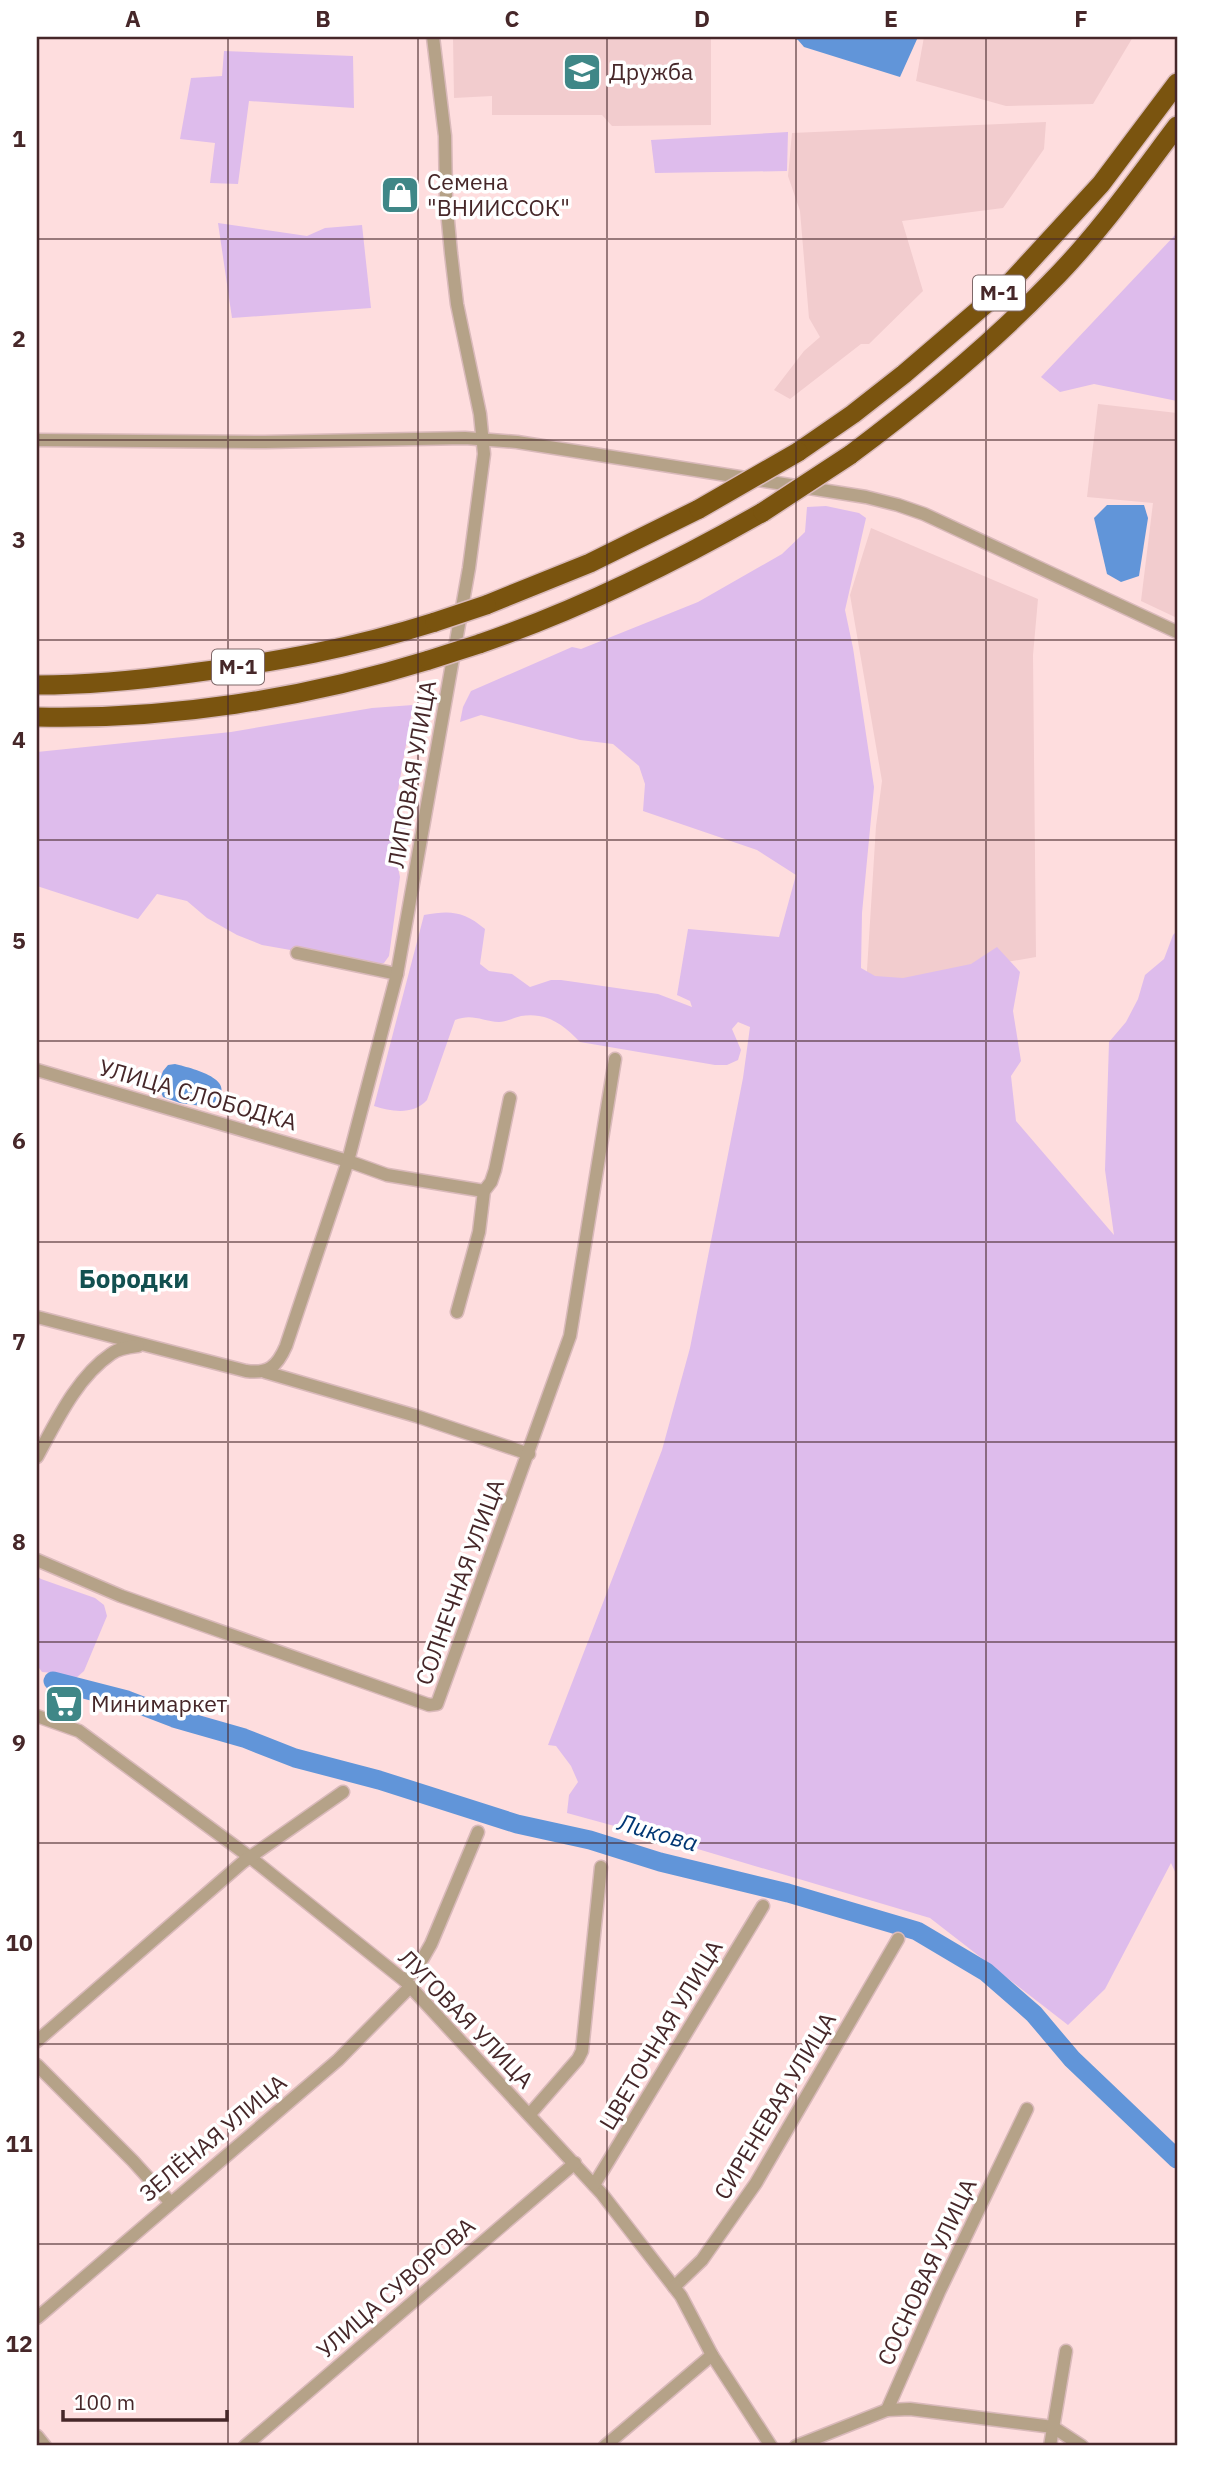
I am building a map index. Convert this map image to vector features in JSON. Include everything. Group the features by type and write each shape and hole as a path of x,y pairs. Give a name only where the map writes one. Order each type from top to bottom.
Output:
{"highway":[{"name":"М-1","path":"37,685 153,678 272,663 390,636 486,605 590,563 699,509 798,452 853,414 1009,284 1101,184 1177,83"},
{"name":"М-1","path":"37,717 157,713 279,697 340,684 479,644 556,615 653,572 763,512 850,455 919,404 1051,282 1117,206 1177,126"}],"street":[{"name":"ЛИПОВАЯ УЛИЦА","path":"265,1372 276,1365 286,1346 348,1161 397,974 469,568 485,440 457,304 452,266 446,200 444,122 433,37"},
{"path":"37,440 265,442 461,438 517,442 866,497 924,514 1177,632"},
{"path":"297,953 397,974"},
{"name":"СОЛНЕЧНАЯ УЛИЦА","path":"37,1560 121,1596 434,1705 440,1701 570,1336 615,1059"},
{"name":"УЛИЦА СЛОБОДКА","path":"37,1070 348,1161 387,1175 484,1191"},
{"path":"457,1312 479,1231 484,1191 495,1170 510,1098"},
{"path":"37,1317 246,1371 265,1372 416,1416 529,1454"},
{"path":"37,1457 68,1403 89,1375 113,1352 142,1345"},
{"name":"ЛУГОВАЯ УЛИЦА","path":"37,1716 79,1731 251,1858 408,1983 575,2163 674,2287 712,2354 771,2446"},
{"path":"37,2041 243,1861 343,1792"},
{"name":"ЗЕЛЁНАЯ УЛИЦА","path":"37,2318 338,2060 408,1983 431,1944 478,1832"},
{"path":"530,2114 582,2051 601,1867"},
{"name":"ЦВЕТОЧНАЯ УЛИЦА","path":"594,2185 763,1906"},
{"name":"СИРЕНЕВАЯ УЛИЦА","path":"674,2287 702,2260 756,2183 898,1939"},
{"path":"37,2065 170,2202"},
{"name":"СОСНОВАЯ УЛИЦА","path":"887,2410 939,2292 1027,2109"},
{"name":"УЛИЦА СУВОРОВА","path":"246,2446 575,2163"},
{"path":"1050,2446 1066,2351"},
{"path":"605,2446 712,2354"},
{"path":"796,2446 887,2410 910,2409 1054,2427 1082,2446"},
{"path":"37,2436 45,2446"}],"shaded area":[{"name":"Дружба","path":"453,37 711,37 711,125 612,126 602,115 492,115 492,96 454,98"},
{"path":"924,37 1133,37 1093,104 1006,106 916,81"},
{"path":"224,51 353,56 354,108 249,101 238,184 210,183 215,143 180,139 191,78 222,76"},
{"path":"1046,122 1044,149 1003,208 902,221 923,291 869,344 861,344 790,399 774,390 804,351 820,337 809,318 800,211 788,176 792,133"},
{"path":"788,132 787,171 655,173 651,140"},
{"path":"218,223 307,236 325,228 362,225 371,308 232,318"},
{"path":"1177,233 1177,401 1094,384 1060,392 1041,377"},
{"path":"1098,404 1177,413 1177,618 1141,601 1153,503 1087,497"},
{"path":"826,506 859,513 866,518 845,610 874,787 862,913 861,968 875,976 903,978 971,964 997,947 1020,972 1013,1011 1021,1061 1011,1076 1016,1121 1114,1235 1105,1170 1109,1042 1126,1022 1138,999 1145,975 1164,959 1177,931 1177,1876 1171,1863 1105,1989 1068,2025 930,1918 567,1813 569,1795 578,1782 571,1766 556,1746 548,1745 662,1450 690,1348 743,1078 750,1027 738,1022 732,1029 741,1050 738,1060 727,1065 715,1065 580,1042 554,1021 538,1016 521,1016 499,1022 472,1017 461,1018 455,1020 427,1100 416,1108 402,1111 374,1106 424,915 456,913 477,923 485,929 480,964 489,971 512,974 530,987 551,980 561,980 658,994 692,1007 690,1001 677,995 688,929 779,937 796,875 757,850 643,811 645,784 639,766 613,744 580,740 481,715 460,722 463,707 471,691 572,647 581,649 698,602 782,554 805,532 807,507"},
{"path":"871,528 1038,599 1033,655 1036,957 866,986 876,826 882,781 850,595"},
{"path":"413,705 394,813 405,813 406,826 397,863 400,877 389,956 384,963 376,965 262,945 207,918 187,901 157,894 138,919 37,886 37,752 231,732 372,708"},
{"path":"37,1576 95,1598 104,1605 107,1616 84,1671 76,1678 64,1680 54,1673 42,1672 37,1665"}],"water":[{"path":"788,37 918,37 900,77 804,47 798,40"},
{"path":"1107,505 1144,505 1148,518 1139,576 1121,582 1107,574 1094,518"},
{"path":"175,1064 213,1078 222,1090 219,1098 209,1107 180,1103 163,1097 158,1085 163,1071 168,1065"}],"waterway":[{"name":"Ликова","path":"53,1681 127,1700 174,1718 244,1738 295,1758 379,1780 517,1824 590,1840 660,1862 788,1893 917,1931 986,1972 1034,2014 1072,2059 1177,2159"}],"place":[{"name":"Дружба","path":"582,72"},
{"name":"Семена \"ВНИИССОК\"","path":"400,195"},
{"name":"Минимаркет","path":"64,1704"}],"district":[{"name":"Бородки","path":"134,1279"}]}
